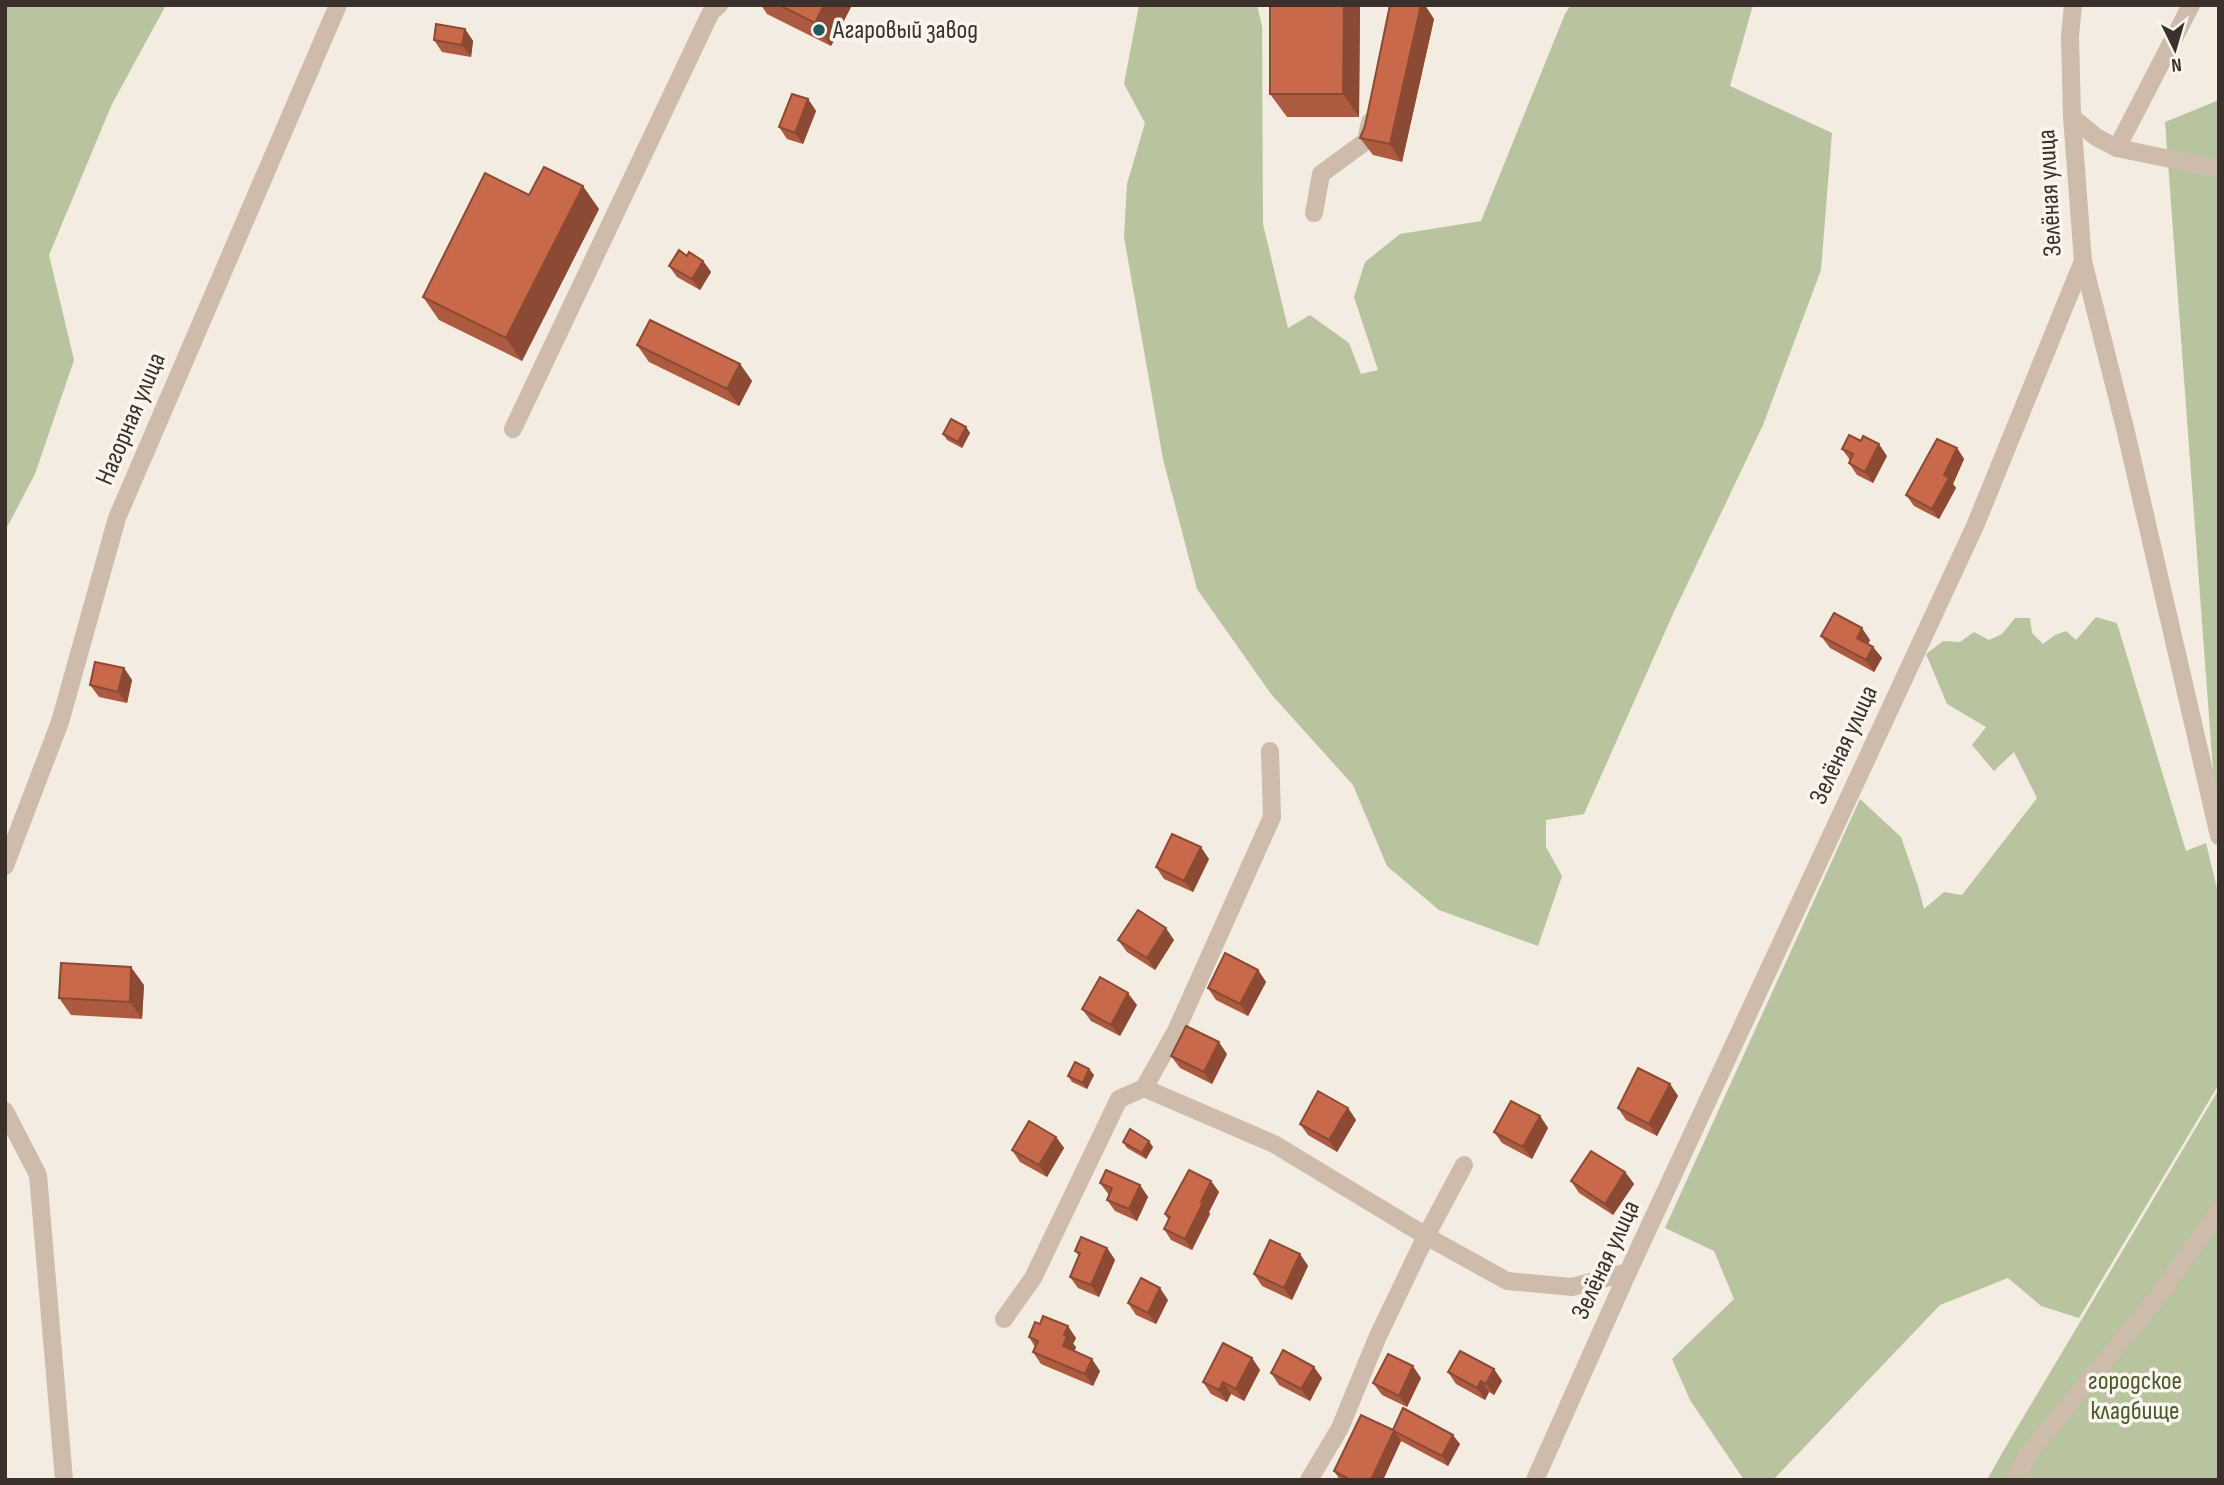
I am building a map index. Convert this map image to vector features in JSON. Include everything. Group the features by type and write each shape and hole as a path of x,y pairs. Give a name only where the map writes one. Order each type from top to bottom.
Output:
{"street":[{"name":"Нагорная улица","path":"5,866 60,722 117,518 338,5"},
{"path":"513,429 711,12 719,5"},
{"name":"Зелёная улица","path":"1535,1480 1628,1272 1975,526 2083,261 2073,117 2070,36 2073,5"},
{"path":"2117,148 2191,5"},
{"path":"1314,213 1321,174 1366,141 1374,100"},
{"path":"2073,117 2096,137 2117,148 2219,169"},
{"path":"2083,261 2125,428 2219,836"},
{"path":"1004,1319 1033,1278 1119,1099 1144,1088 1176,1031 1272,817 1270,751"},
{"path":"1144,1088 1274,1144 1426,1236 1507,1281 1572,1287 1628,1272"},
{"path":"5,1111 38,1175 64,1480"},
{"path":"1309,1480 1340,1428 1378,1336 1464,1165"},
{"path":"2014,1480 2027,1455 2157,1298 2219,1210"}],"green space":[{"path":"5,5 166,5 112,104 49,255 74,360 35,474 5,531"},
{"path":"1139,5 1257,5 1262,26 1263,224 1288,328 1310,315 1349,343 1361,374 1378,370 1354,297 1365,262 1400,234 1481,221 1571,5 1753,5 1730,86 1832,133 1821,270 1763,425 1673,614 1584,814 1546,820 1546,847 1562,876 1538,946 1439,910 1387,866 1353,785 1271,694 1197,589 1163,459 1124,237 1127,184 1145,123 1124,84"},
{"path":"2219,100 2219,810 2214,784 2165,122"},
{"path":"2096,617 2117,623 2186,851 2206,843 2219,897 2219,1084 2079,1318 2041,1306 2008,1278 1940,1305 1773,1480 1744,1480 1690,1400 1672,1359 1734,1299 1714,1251 1665,1228 1860,799 1901,837 1924,909 1944,892 1962,895 2037,798 2014,752 1994,771 1972,745 1986,727 1947,704 1926,654 1943,641 1960,642 1974,632 1989,640 2002,634 2015,618 2030,618 2032,633 2043,644 2066,631 2076,640"},
{"name":"городское кладбище","path":"2219,1089 2219,1480 1987,1480 2005,1448"}],"building":[{"path":"779,5 824,5 815,23"},
{"path":"1270,5 1344,5 1343,94 1270,94"},
{"path":"1390,5 1421,5 1390,144 1360,138 1365,126"},
{"path":"436,24 465,29 462,45 434,40"},
{"path":"792,94 808,99 795,133 779,127"},
{"path":"544,167 583,186 506,338 423,297 485,173 529,195"},
{"path":"679,250 687,256 689,252 703,261 692,279 669,266"},
{"path":"650,320 740,364 727,389 637,345"},
{"path":"951,419 966,427 958,442 943,434"},
{"path":"1849,435 1861,441 1863,436 1879,444 1865,472 1849,463 1853,454 1842,449"},
{"path":"1937,439 1957,448 1944,475 1949,478 1932,509 1906,495"},
{"path":"1834,613 1862,628 1857,638 1873,647 1866,660 1821,636"},
{"path":"95,662 124,668 118,692 90,685"},
{"path":"1172,834 1201,847 1184,881 1156,867"},
{"path":"1138,910 1166,928 1147,958 1118,940"},
{"path":"1225,953 1258,970 1240,1004 1208,988"},
{"path":"61,963 131,967 130,1002 59,998"},
{"path":"1100,977 1128,993 1111,1025 1082,1009"},
{"path":"1186,1026 1219,1042 1204,1072 1171,1056"},
{"path":"1075,1062 1089,1069 1083,1083 1068,1076"},
{"path":"1638,1068 1670,1084 1649,1124 1618,1108"},
{"path":"1318,1091 1348,1108 1329,1140 1300,1124"},
{"path":"1511,1101 1540,1116 1523,1147 1494,1132"},
{"path":"1029,1121 1056,1137 1039,1165 1012,1150"},
{"path":"1130,1129 1149,1141 1142,1153 1123,1142"},
{"path":"1591,1151 1625,1172 1605,1204 1571,1181"},
{"path":"1106,1170 1140,1185 1129,1209 1107,1200 1112,1188 1100,1183"},
{"path":"1189,1170 1211,1181 1185,1239 1164,1229 1170,1217 1165,1214"},
{"path":"1081,1237 1107,1248 1091,1285 1070,1277 1080,1253 1075,1251"},
{"path":"1270,1240 1300,1254 1284,1288 1254,1274"},
{"path":"1141,1278 1160,1288 1148,1313 1128,1303"},
{"path":"1043,1316 1068,1326 1063,1346 1092,1359 1085,1374 1033,1352 1038,1341 1029,1337 1035,1322 1040,1324"},
{"path":"1223,1343 1252,1358 1236,1389 1223,1382 1219,1390 1203,1382"},
{"path":"1283,1350 1314,1367 1301,1389 1271,1373"},
{"path":"1460,1351 1494,1369 1486,1384 1481,1381 1477,1388 1448,1372"},
{"path":"1388,1354 1413,1366 1399,1396 1373,1383"},
{"path":"1403,1408 1453,1435 1442,1456 1394,1431 1371,1480 1351,1480 1334,1471 1361,1415 1393,1430"}],"place":[{"name":"Агаровый завод","path":"819,30"}]}
